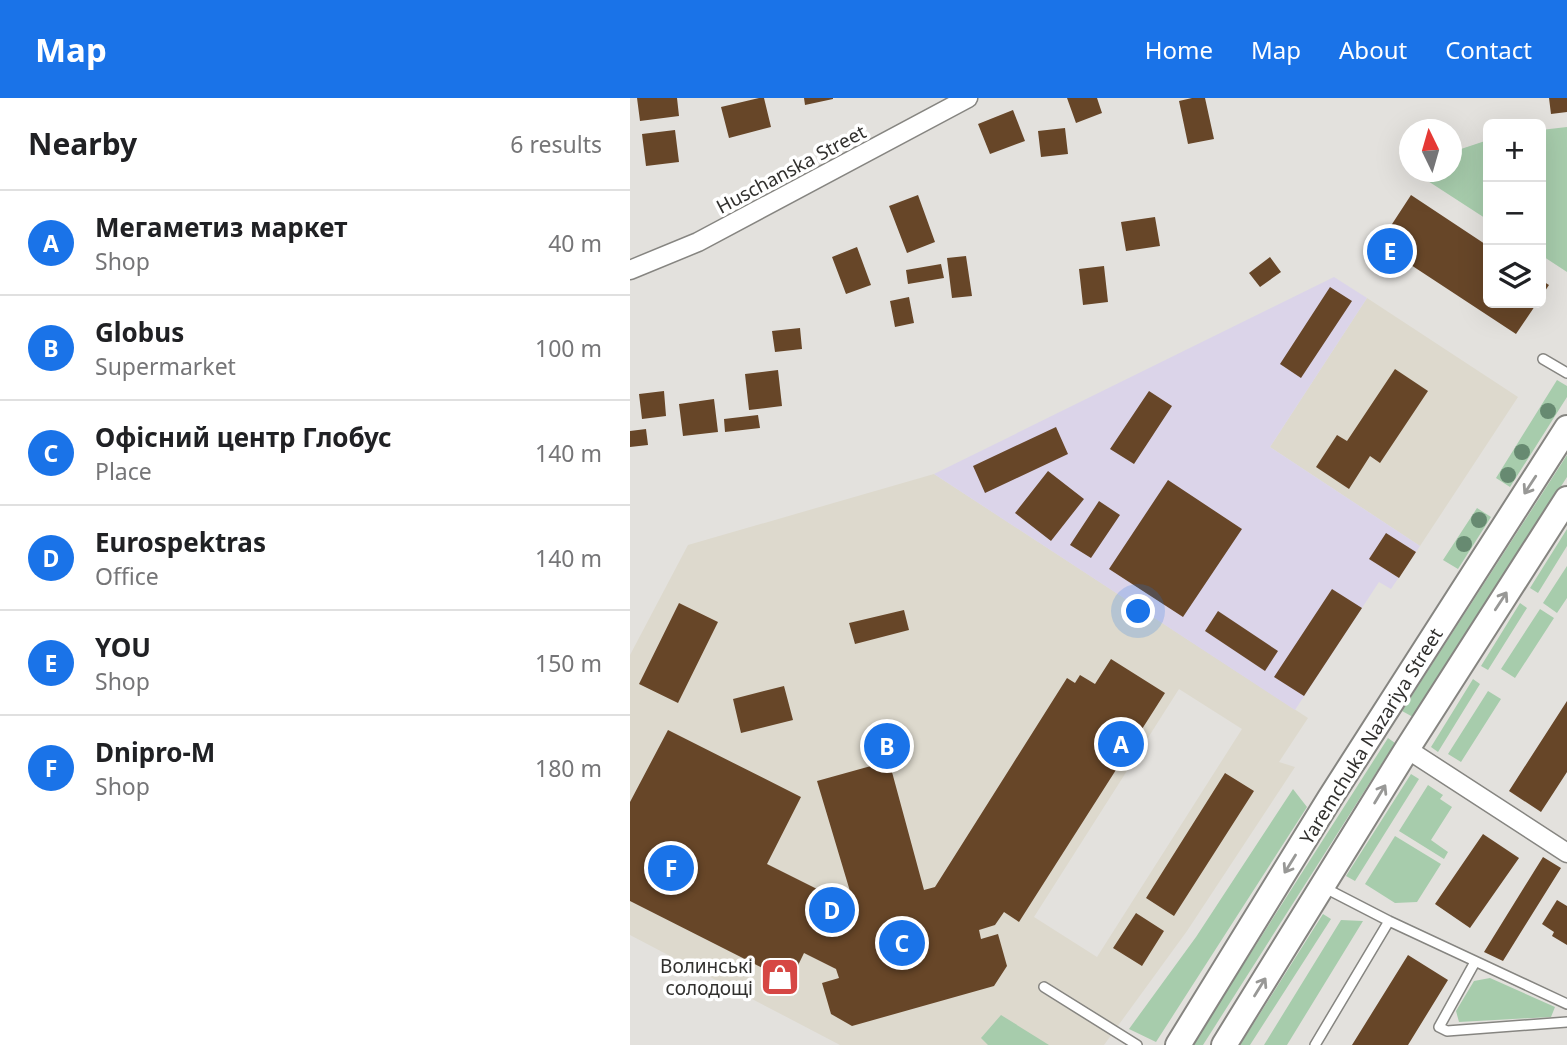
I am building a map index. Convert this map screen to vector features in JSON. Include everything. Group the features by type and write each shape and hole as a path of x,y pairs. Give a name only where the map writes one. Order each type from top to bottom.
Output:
{"street":[{"name":"Huschanska Street","path":"630,270 698,242 968,98"},
{"name":"Yaremchuka Nazariya Street","path":"1178,1045 1567,428"},
{"name":"Yaremchuka Nazariya Street","path":"1224,1045 1411,741 1567,499"},
{"path":"1384,715 1411,741 1565,848"}],"lane":[{"path":"1543,359 1567,373"},
{"path":"1323,887 1567,1004"},
{"path":"1315,1045 1390,921"},
{"path":"1475,962 1439,1027 1447,1031 1567,1022"},
{"path":"1044,987 1138,1045"}],"shaded area":[{"path":"1334,277 1367,298 1270,447 1420,546 1391,589 1379,582 1295,710 934,474"},
{"path":"1367,298 1518,397 1420,546 1270,447"},
{"path":"934,474 1308,718 1279,762 1295,767 1187,931 1104,1045 840,1045 630,935 630,655 688,545","holes":["1179,689 1242,729 1097,957 1034,917"]}],"green space":[{"path":"1567,127 1567,272 1546,258 1546,129"},
{"path":"1483,142 1483,217 1429,182 1462,182 1462,149"},
{"path":"1557,380 1567,386 1567,397 1510,487 1496,478"},
{"path":"1567,455 1567,477 1413,717 1402,711"},
{"path":"1477,508 1491,517 1458,569 1443,560"},
{"path":"1567,529 1567,546 1538,593 1530,588"},
{"path":"1567,566 1567,598 1557,613 1543,603"},
{"path":"1520,603 1527,608 1488,670 1481,666"},
{"path":"1540,609 1554,618 1515,678 1501,669"},
{"path":"1473,679 1480,684 1438,752 1431,747"},
{"path":"1488,691 1501,699 1461,762 1448,754"},
{"path":"1388,738 1395,743 1203,1045 1192,1045"},
{"path":"1411,774 1419,779 1355,881 1346,876"},
{"path":"1428,785 1443,795 1440,799 1452,807 1431,840 1448,852 1444,859 1399,831"},
{"path":"1293,789 1307,807 1156,1042 1129,1029 1196,937"},
{"path":"1395,836 1441,864 1417,902 1395,903 1365,884"},
{"path":"1323,914 1331,919 1250,1045 1240,1045"},
{"path":"1341,920 1363,921 1287,1045 1264,1045"},
{"path":"1490,978 1555,1007 1551,1017 1459,1022 1456,1011 1474,981"},
{"path":"1001,1015 1049,1045 988,1045 981,1038"}],"building":[{"path":"637,98 677,98 679,116 640,121"},
{"path":"764,98 771,127 729,138 721,107"},
{"path":"804,98 833,98 833,99 805,105"},
{"path":"1067,98 1097,98 1102,113 1076,123"},
{"path":"1205,98 1214,139 1188,144 1179,101"},
{"path":"1549,98 1567,98 1567,112 1551,114"},
{"path":"1013,110 1025,141 990,154 978,124"},
{"path":"1065,128 1068,154 1041,157 1038,131"},
{"path":"675,130 679,162 646,166 642,134"},
{"path":"918,195 935,242 907,253 889,206"},
{"path":"1411,195 1483,243 1483,308 1534,308 1516,334 1379,244"},
{"path":"1155,217 1160,246 1126,251 1121,222"},
{"path":"857,247 871,285 846,294 832,257"},
{"path":"966,256 972,296 952,298 947,258"},
{"path":"1270,257 1281,272 1260,287 1249,273"},
{"path":"941,264 944,278 908,284 906,270"},
{"path":"1104,266 1108,302 1083,305 1079,269"},
{"path":"1330,287 1352,301 1301,378 1280,364"},
{"path":"909,297 914,323 895,327 890,301"},
{"path":"800,328 802,349 775,352 772,331"},
{"path":"1395,369 1428,391 1380,463 1370,456 1349,489 1316,467 1337,435 1347,441"},
{"path":"778,370 782,406 749,410 745,374"},
{"path":"664,391 666,416 642,419 639,394"},
{"path":"1149,391 1172,406 1134,464 1110,449"},
{"path":"714,399 718,432 683,436 679,404"},
{"path":"758,415 760,428 725,432 724,419"},
{"path":"1056,427 1068,454 985,493 973,466"},
{"path":"646,429 648,445 630,447 630,431"},
{"path":"1048,471 1084,499 1051,541 1015,513"},
{"path":"1168,480 1242,529 1183,617 1109,569"},
{"path":"1099,501 1120,515 1091,558 1070,545"},
{"path":"1386,533 1416,552 1399,578 1369,559"},
{"path":"1332,589 1362,608 1304,696 1274,677"},
{"path":"679,603 718,622 678,703 639,684"},
{"path":"904,610 909,630 855,644 849,623"},
{"path":"1218,611 1278,651 1265,671 1205,631"},
{"path":"1111,659 1165,693 1019,922 1004,912 995,925 979,930 981,939 998,934 1007,966 994,986 852,1026 831,1014 822,983 839,978 836,969 804,953 790,982 630,901 630,802 668,730 801,797 767,864 855,908 817,781 889,761 924,890 935,887 1067,678 1075,683 1080,675 1095,684"},
{"path":"784,686 793,720 741,733 733,699"},
{"path":"1567,701 1567,772 1541,812 1509,791"},
{"path":"1225,773 1254,791 1174,916 1146,898"},
{"path":"1483,834 1519,858 1470,928 1435,904"},
{"path":"1543,857 1561,868 1503,961 1484,952"},
{"path":"1557,900 1567,906 1567,945 1552,936 1554,932 1542,924"},
{"path":"1136,913 1164,931 1142,966 1113,948"},
{"path":"1408,955 1448,980 1408,1045 1352,1045"}],"place":[{"name":"YOU","path":"1390,251"},
{"name":"Мегаметиз маркет","path":"1121,744"},
{"name":"Globus","path":"887,746"},
{"name":"Dnipro-M","path":"671,868"},
{"name":"Eurospektras","path":"832,910"},
{"name":"Офісний центр Глобус","path":"902,943"},
{"name":"Волинські солодощі","path":"780,977"}]}
